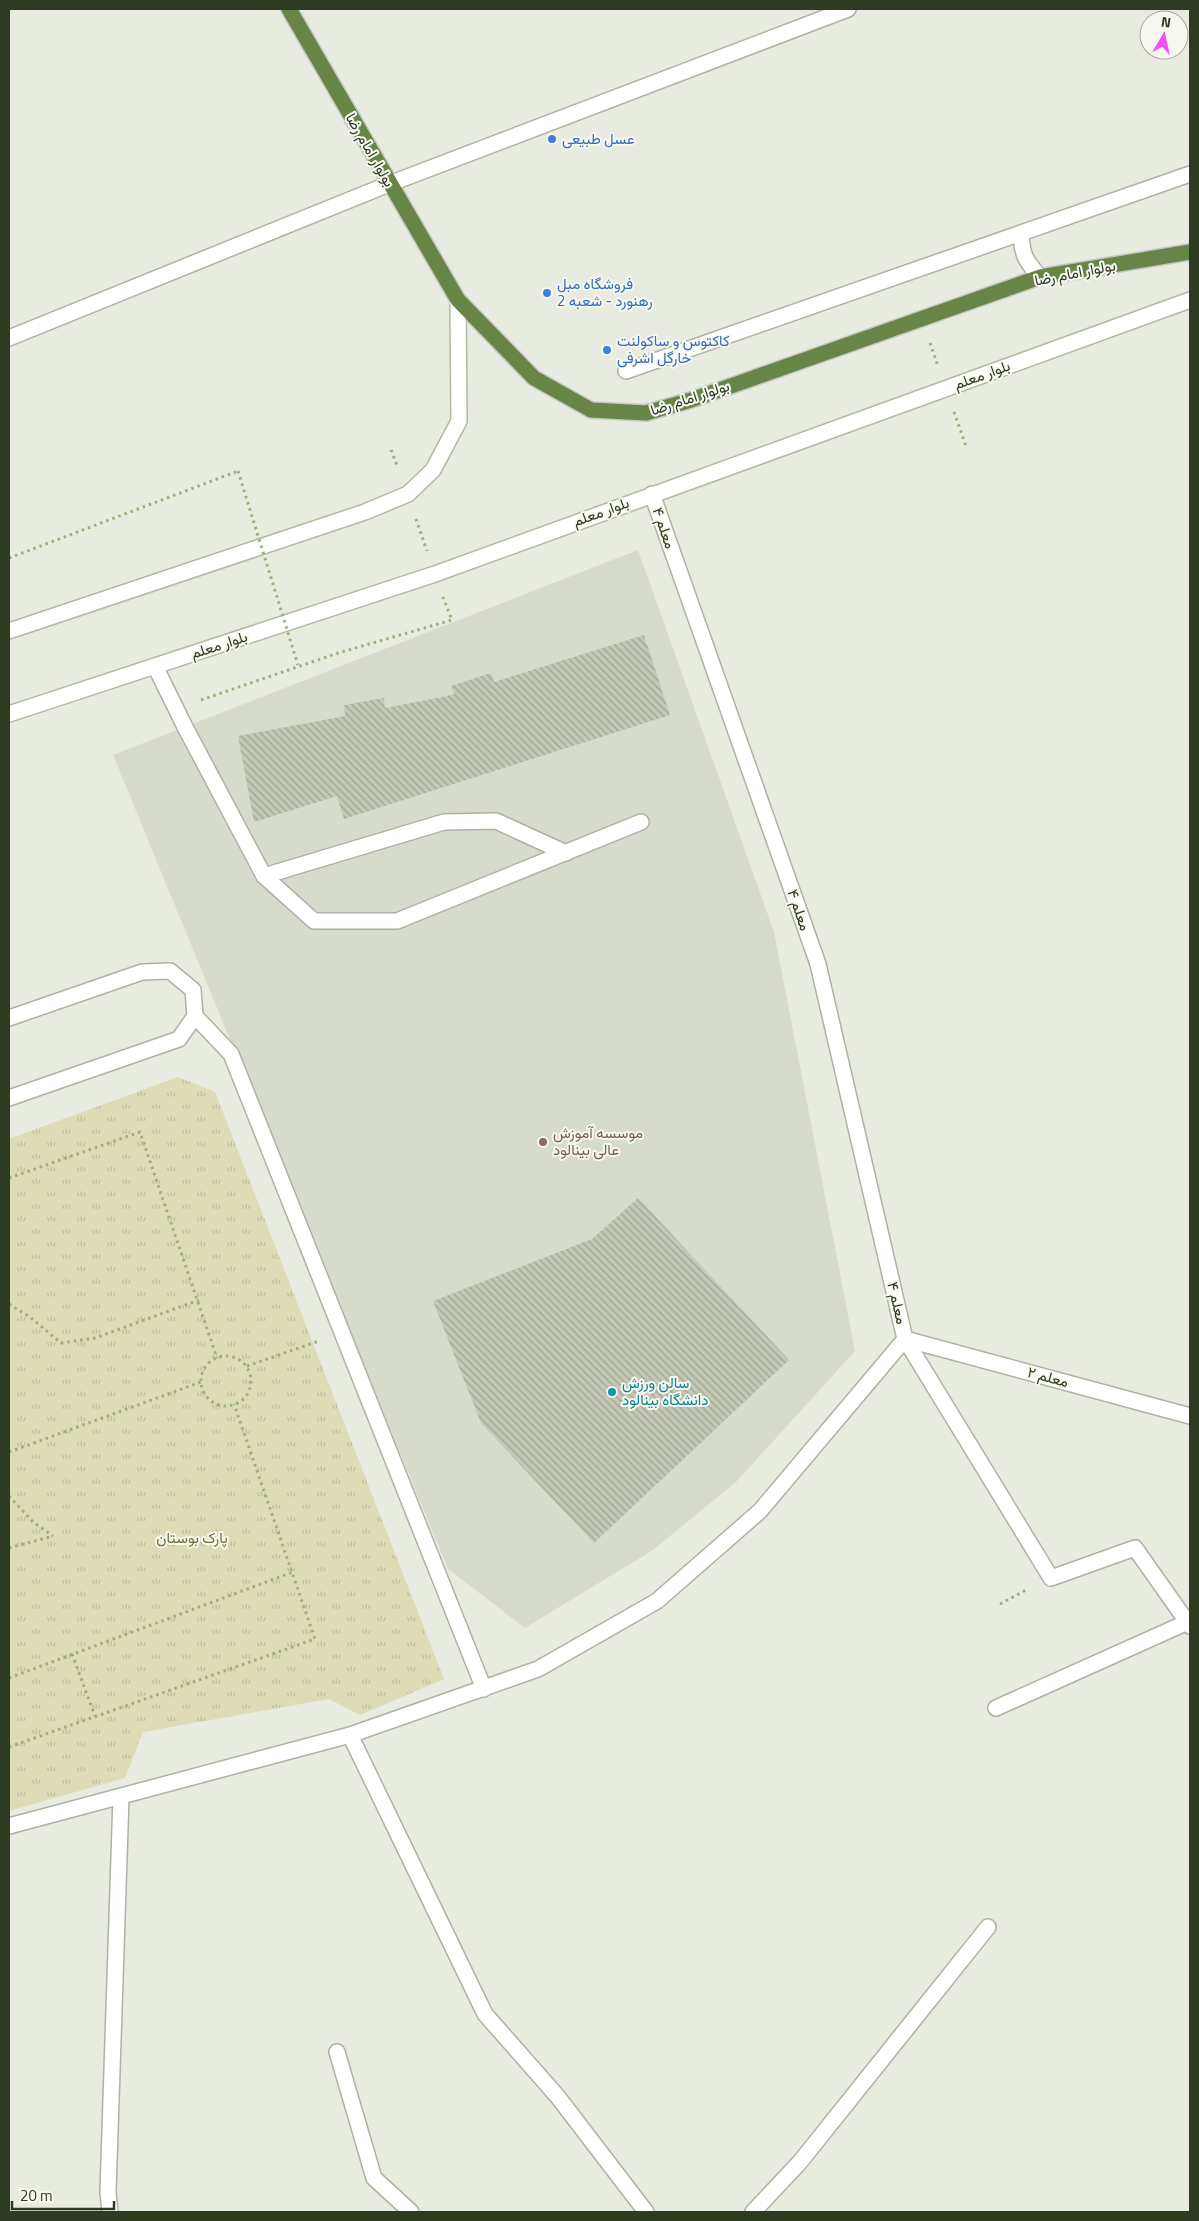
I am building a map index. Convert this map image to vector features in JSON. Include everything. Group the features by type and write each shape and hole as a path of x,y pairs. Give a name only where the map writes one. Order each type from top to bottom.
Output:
{"highway":[{"name":"بولوار امام رضا","path":"289,9 458,300 534,378 591,410 646,413 691,400 1040,277 1190,252"}],"street":[{"path":"9,338 389,184 848,9"},
{"path":"626,371 1190,174"},
{"path":"1021,234 1022,251 1026,260 1040,277"},
{"path":"9,631 365,512 408,494 433,470 459,421 458,300"},
{"name":"بلوار معلم","path":"9,714 435,574 1190,300"},
{"name":"معلم ۴","path":"652,494 818,964 905,1339 1051,1578"},
{"path":"155,666 185,728 264,876 314,921 397,921 641,822"},
{"path":"264,876 444,822 496,821 566,853"},
{"path":"9,1018 142,972 170,970 193,990 195,1016 231,1054 484,1689"},
{"path":"9,1098 179,1039 195,1016"},
{"path":"9,1826 350,1735 538,1669 657,1602 760,1511 905,1339"},
{"name":"معلم ۲","path":"905,1339 1190,1416"},
{"path":"996,1708 1189,1624 1135,1548 1051,1578"},
{"path":"350,1735 485,2014 558,2097 646,2212"},
{"path":"110,2212 108,2192 120,1796"},
{"path":"753,2212 800,2162 988,1927"},
{"path":"337,2052 374,2178 411,2212"}],"path":[{"path":"922,318 966,446"},
{"path":"9,558 238,471 298,666 338,653"},
{"path":"9,1178 140,1132 199,1300 217,1358"},
{"path":"9,1304 30,1317 61,1343 95,1338 199,1300"},
{"path":"247,1366 342,1333"},
{"path":"228,1356 239,1359 247,1366 251,1376 251,1386 248,1394 234,1404 226,1406 209,1399 201,1382 203,1372 208,1363 217,1358 228,1356"},
{"path":"9,1452 201,1382"},
{"path":"9,1747 316,1639 234,1404"},
{"path":"9,1496 33,1522 53,1536 9,1548"},
{"path":"9,1678 293,1572"},
{"path":"1000,1604 1051,1578"},
{"path":"72,1654 95,1716"}],"shaded area":[{"name":"موسسه آموزش عالی بینالود","path":"638,550 774,932 855,1351 736,1482 653,1550 525,1628 448,1569 113,755"}],"green space":[{"name":"پارک بوستان","path":"178,1077 215,1092 444,1679 360,1715 329,1699 143,1732 125,1778 9,1811 9,1139"}],"building":[{"path":"644,635 670,715 344,819 337,796 254,822 238,736 345,716 344,705 384,698 385,708 447,696 454,694 451,686 491,673 494,682"},
{"name":"سالن ورزش دانشگاه بینالود","path":"638,1198 789,1360 594,1543 481,1423 433,1301 592,1239"}],"place":[{"name":"عسل طبیعی","path":"552,139"},
{"name":"فروشگاه مبل رهنورد - شعبه 2","path":"547,293"},
{"name":"کاکتوس و ساکولنت خارگل اشرفی","path":"607,350"},
{"name":"موسسه آموزش عالی بینالود","path":"543,1142"},
{"name":"سالن ورزش دانشگاه بینالود","path":"612,1392"}]}
